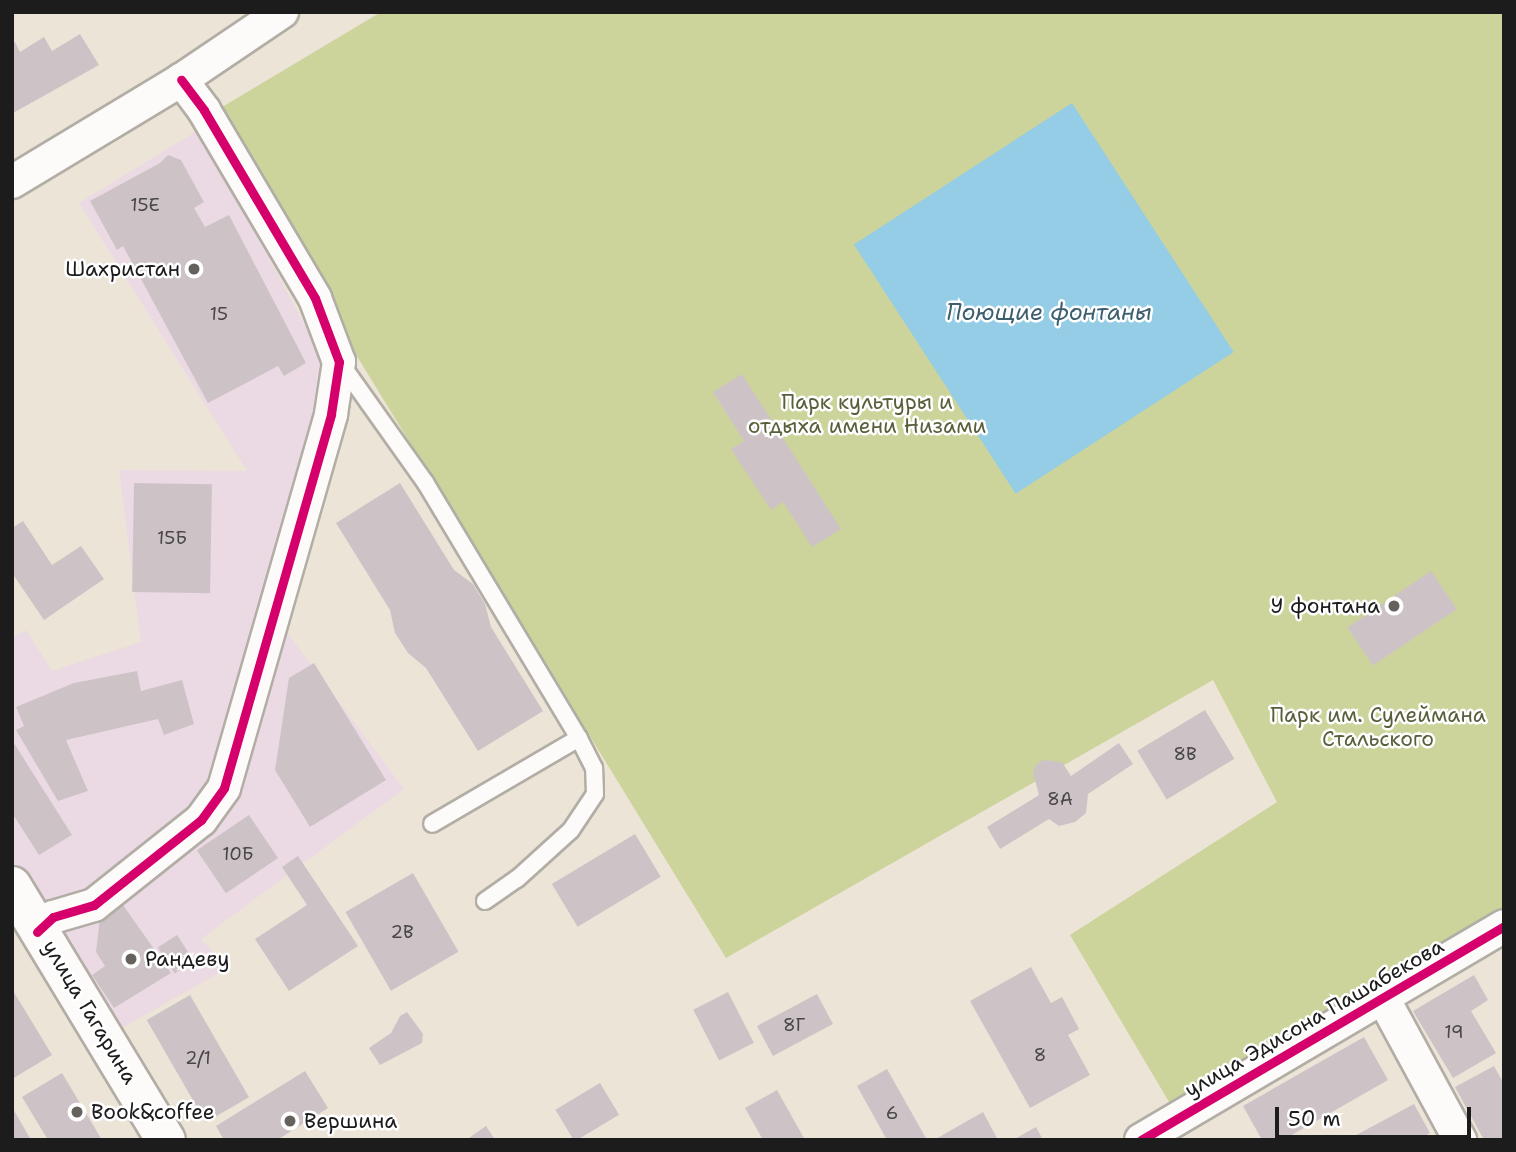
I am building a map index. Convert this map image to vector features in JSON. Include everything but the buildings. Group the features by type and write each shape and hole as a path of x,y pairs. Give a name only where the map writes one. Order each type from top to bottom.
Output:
{"main road":[{"name":"улица Гагарина","path":"22,908 159,1140"},
{"name":"улица Гагарина","path":"22,908 166,1140"}],"street":[{"path":"12,181 181,80 282,12"},
{"path":"22,908 53,917 94,905 201,820 224,788 331,414 339,362 315,298 204,110 181,80"},
{"name":"улица Эдисона Пашабекова","path":"1141,1140 1504,926"},
{"path":"1383,998 1460,1140"}],"lane":[{"path":"339,362 425,482 579,738 594,768 595,794 571,830 517,879 485,901"},
{"path":"432,824 579,738"}],"shaded area":[{"path":"200,129 328,369 262,599 404,789 201,939 228,968 111,1034 12,870 12,638 26,630 52,671 141,642 119,470 247,471 79,203"}],"green space":[{"name":"Парк культуры и отдыха имени Низами","path":"381,12 1504,12 1504,925 1178,1117 1070,935 1277,802 1213,680 726,958 209,115"}],"water":[{"name":"Поющие фонтаны","path":"1072,103 1234,352 1016,494 854,245"}],"cycle path":[{"path":"37,932 53,917 94,905 201,820 224,788 331,414 339,362 315,298 204,110 181,80"},
{"path":"1141,1140 1504,926"}],"place":[{"name":"Шахристан","path":"194,269"},
{"name":"У фонтана","path":"1394,606"},
{"name":"Рандеву","path":"131,959"},
{"name":"Book&coffee","path":"77,1112"},
{"name":"Вершина","path":"290,1121"}],"park label":[{"name":"Парк им. Сулеймана Стальского","path":"1378,727"}]}
